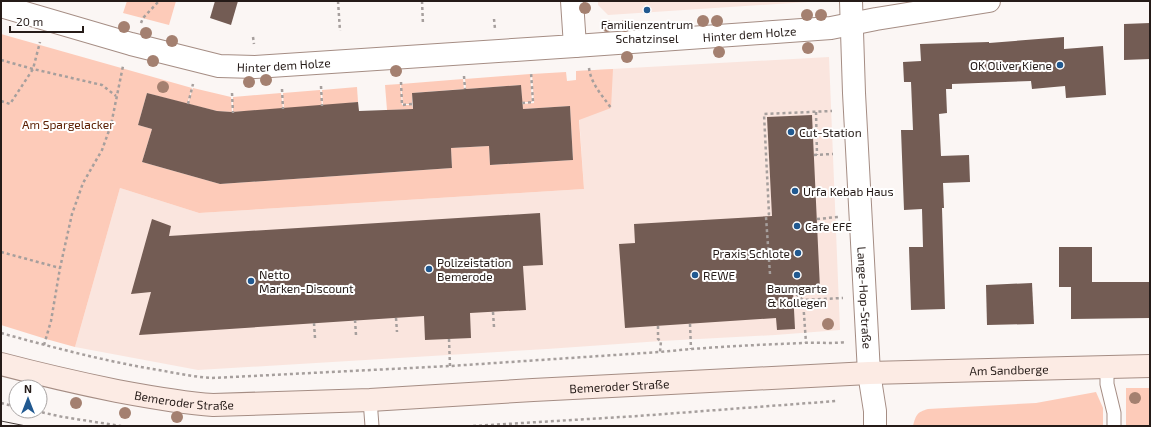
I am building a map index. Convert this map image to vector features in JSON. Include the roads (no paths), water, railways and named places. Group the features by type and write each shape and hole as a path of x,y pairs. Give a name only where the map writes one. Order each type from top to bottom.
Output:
{"main road":[{"name":"Bemeroder Straße","path":"1,364 92,386 151,398 194,404 231,405 370,400 869,373"},
{"name":"Am Sandberge","path":"869,373 1150,366"}],"street":[{"path":"572,1 575,46"},
{"name":"Lange-Hop-Straße","path":"851,1 854,93 869,373 875,411 875,426"},
{"name":"Hinter dem Holze","path":"1,6 131,44 219,66 255,67 831,28 876,19 989,1"}],"lane":[{"path":"1107,367 1107,384 1114,413 1114,426"},
{"path":"370,400 372,426"}],"tram line":[{"path":"1,421 26,426"}],"place":[{"name":"Familienzentrum Schatzinsel","path":"647,10"},
{"name":"OK Oliver Kiene","path":"1060,65"},
{"name":"Cut-Station","path":"791,132"},
{"name":"Urfa Kebab Haus","path":"795,191"},
{"name":"Cafe EFE","path":"797,226"},
{"name":"Praxis Schlote","path":"798,253"},
{"name":"Polizeistation Bemerode","path":"429,269"},
{"name":"REWE","path":"695,275"},
{"name":"Baumgarte & Kollegen","path":"797,275"},
{"name":"Netto Marken-Discount","path":"251,281"}],"park label":[{"name":"Am Spargelacker","path":"68,124"}]}
